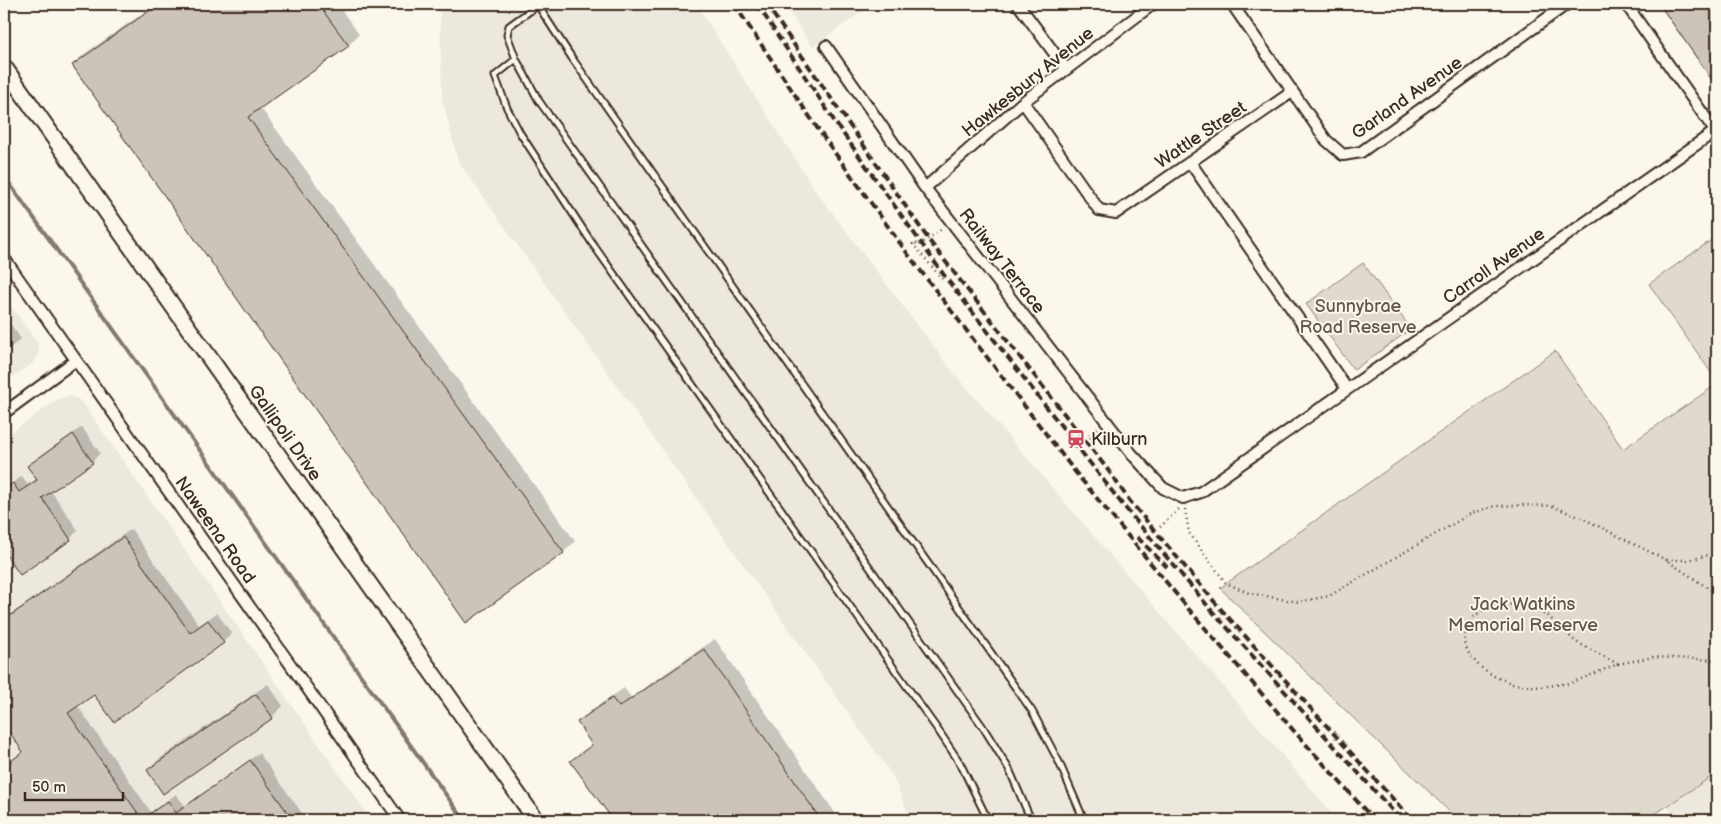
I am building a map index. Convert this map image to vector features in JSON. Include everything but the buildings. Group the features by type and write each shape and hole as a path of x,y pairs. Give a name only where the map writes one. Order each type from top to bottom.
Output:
{"street":[{"path":"1018,4 1066,69"},
{"name":"Hawkesbury Avenue","path":"925,188 1023,102 1153,4"},
{"name":"Garland Avenue","path":"1232,4 1326,140 1343,155 1361,152 1567,4"},
{"path":"1626,4 1716,131"},
{"name":"Railway Terrace","path":"826,46 925,188 1106,422 1131,453 1164,488 1183,498"},
{"name":"Gallipoli Drive","path":"4,66 536,820"},
{"name":"Wattle Street","path":"1023,102 1099,210 1116,213 1292,92"},
{"name":"Carroll Avenue","path":"1183,498 1201,492 1716,131"},
{"path":"1190,162 1347,389"},
{"name":"Naweena Road","path":"4,258 400,820"},
{"path":"4,413 76,360"}],"lane":[{"path":"1031,820 1009,769 984,727 539,101 516,59 509,40 508,30 513,22 538,4 572,58 1032,711 1059,762 1084,820"},
{"path":"516,59 495,76 507,108 520,133 592,243 955,755 973,787 988,820"}],"path":[{"path":"942,279 914,244 915,242 918,246 952,222"},
{"path":"1093,446 1095,444 1088,435 1106,422"},
{"path":"1160,527 1178,511 1183,498"},
{"path":"1186,521 1189,533 1226,583 1249,592 1298,602 1329,596 1472,513 1495,506 1552,506 1586,520 1666,560 1717,594"},
{"path":"1666,560 1688,560 1717,553"},
{"path":"1618,664 1576,642 1548,616 1522,605 1496,604 1473,617 1466,629 1464,643 1469,654 1479,666 1494,676 1513,684 1540,687 1571,683 1618,664 1653,657 1717,660"}],"shaded area":[{"path":"440,4 696,4 815,190 953,372 1338,820 911,820 892,775 458,161 442,98"},
{"path":"784,4 873,4 812,47"},
{"path":"4,296 38,344 39,353 33,363 4,383"},
{"path":"68,396 78,399 85,406 371,820 4,820 4,437 59,399"},
{"path":"1717,773 1717,820 1676,820 1667,807"}],"green space":[{"path":"1717,236 1717,381 1649,284"},
{"name":"Sunnybrae Road Reserve","path":"1363,263 1411,329 1354,370 1306,304"},
{"name":"Jack Watkins Memorial Reserve","path":"1555,351 1623,449 1717,384 1717,773 1646,820 1458,820 1220,588"}],"waterway":[{"path":"4,176 464,820"}],"railway":[{"path":"734,4 822,135 910,257 1076,473 1186,606 1374,820"},
{"path":"757,4 837,125 946,278 1122,504 1212,611 1401,820"},
{"path":"766,4 931,243 1108,470 1129,500 1218,606 1412,820"},
{"path":"1137,537 1167,567"}],"place":[{"name":"Kilburn","path":"1076,439"}]}
